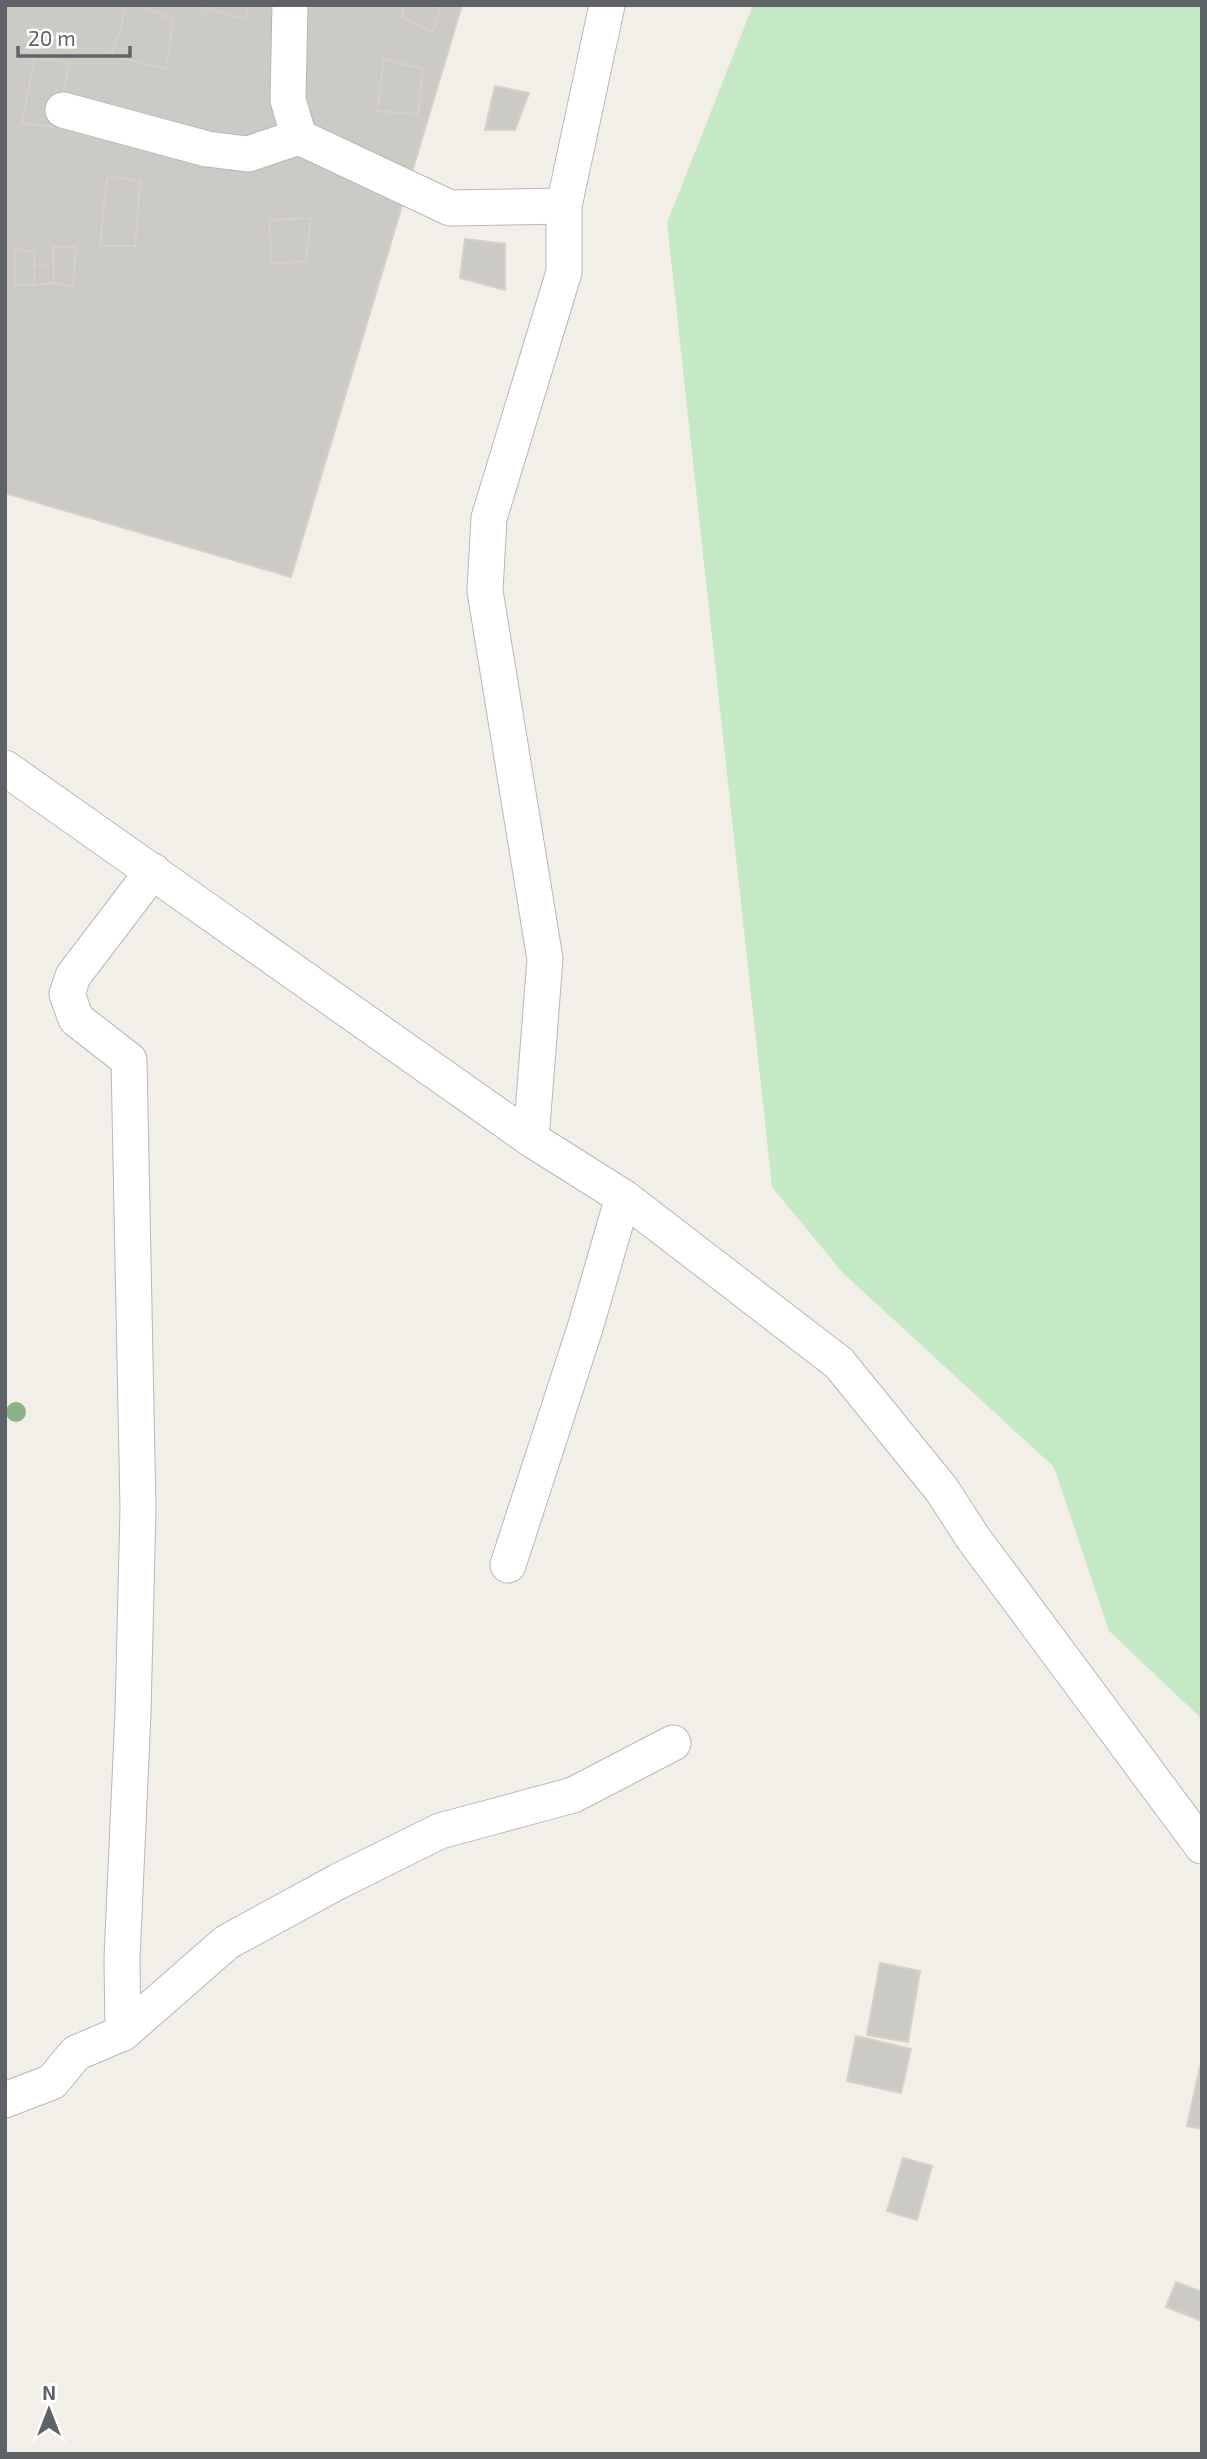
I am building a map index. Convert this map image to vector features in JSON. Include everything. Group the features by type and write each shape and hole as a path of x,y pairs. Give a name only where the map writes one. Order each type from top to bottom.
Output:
{"street":[{"path":"290,5 288,100 299,137"},
{"path":"531,1139 545,959 485,591 489,518 564,272 564,206 607,5"},
{"path":"63,110 207,149 248,154 299,137 450,208 564,206"},
{"path":"5,768 531,1139 623,1197 839,1363 942,1490 973,1538 1202,1846"},
{"path":"123,2033 121,1958 133,1713 138,1508 130,1060 76,1018 67,995 73,976 153,871"},
{"path":"508,1565 586,1325 623,1197"},
{"path":"5,2100 52,2082 76,2053 123,2033 227,1942 339,1881 440,1830 573,1795 673,1743"}],"green space":[{"path":"753,5 1202,5 1202,1719 1109,1631 1054,1467 843,1273 772,1187 667,223"}],"building":[{"path":"5,5 462,5 291,577 5,493"},
{"path":"126,5 138,5 173,20 166,69 111,55"},
{"path":"194,5 247,5 246,19"},
{"path":"405,5 431,5 440,9 433,32 401,17"},
{"path":"35,56 70,63 54,127 22,123"},
{"path":"384,59 423,69 418,114 377,111"},
{"path":"495,86 529,93 515,130 485,130"},
{"path":"107,176 140,181 135,246 100,246"},
{"path":"311,218 306,261 272,264 269,220"},
{"path":"465,239 505,244 505,290 460,278"},
{"path":"53,247 76,247 73,287 54,283"},
{"path":"15,249 34,252 34,285 15,285"},
{"path":"34,264 54,267 54,283 34,285"},
{"path":"880,1963 920,1971 908,2042 867,2035"},
{"path":"856,2036 911,2049 901,2093 847,2081"},
{"path":"1200,2067 1202,2068 1202,2129 1187,2126"},
{"path":"903,2158 932,2166 917,2220 887,2211"},
{"path":"1176,2282 1202,2292 1202,2321 1166,2307"}]}
